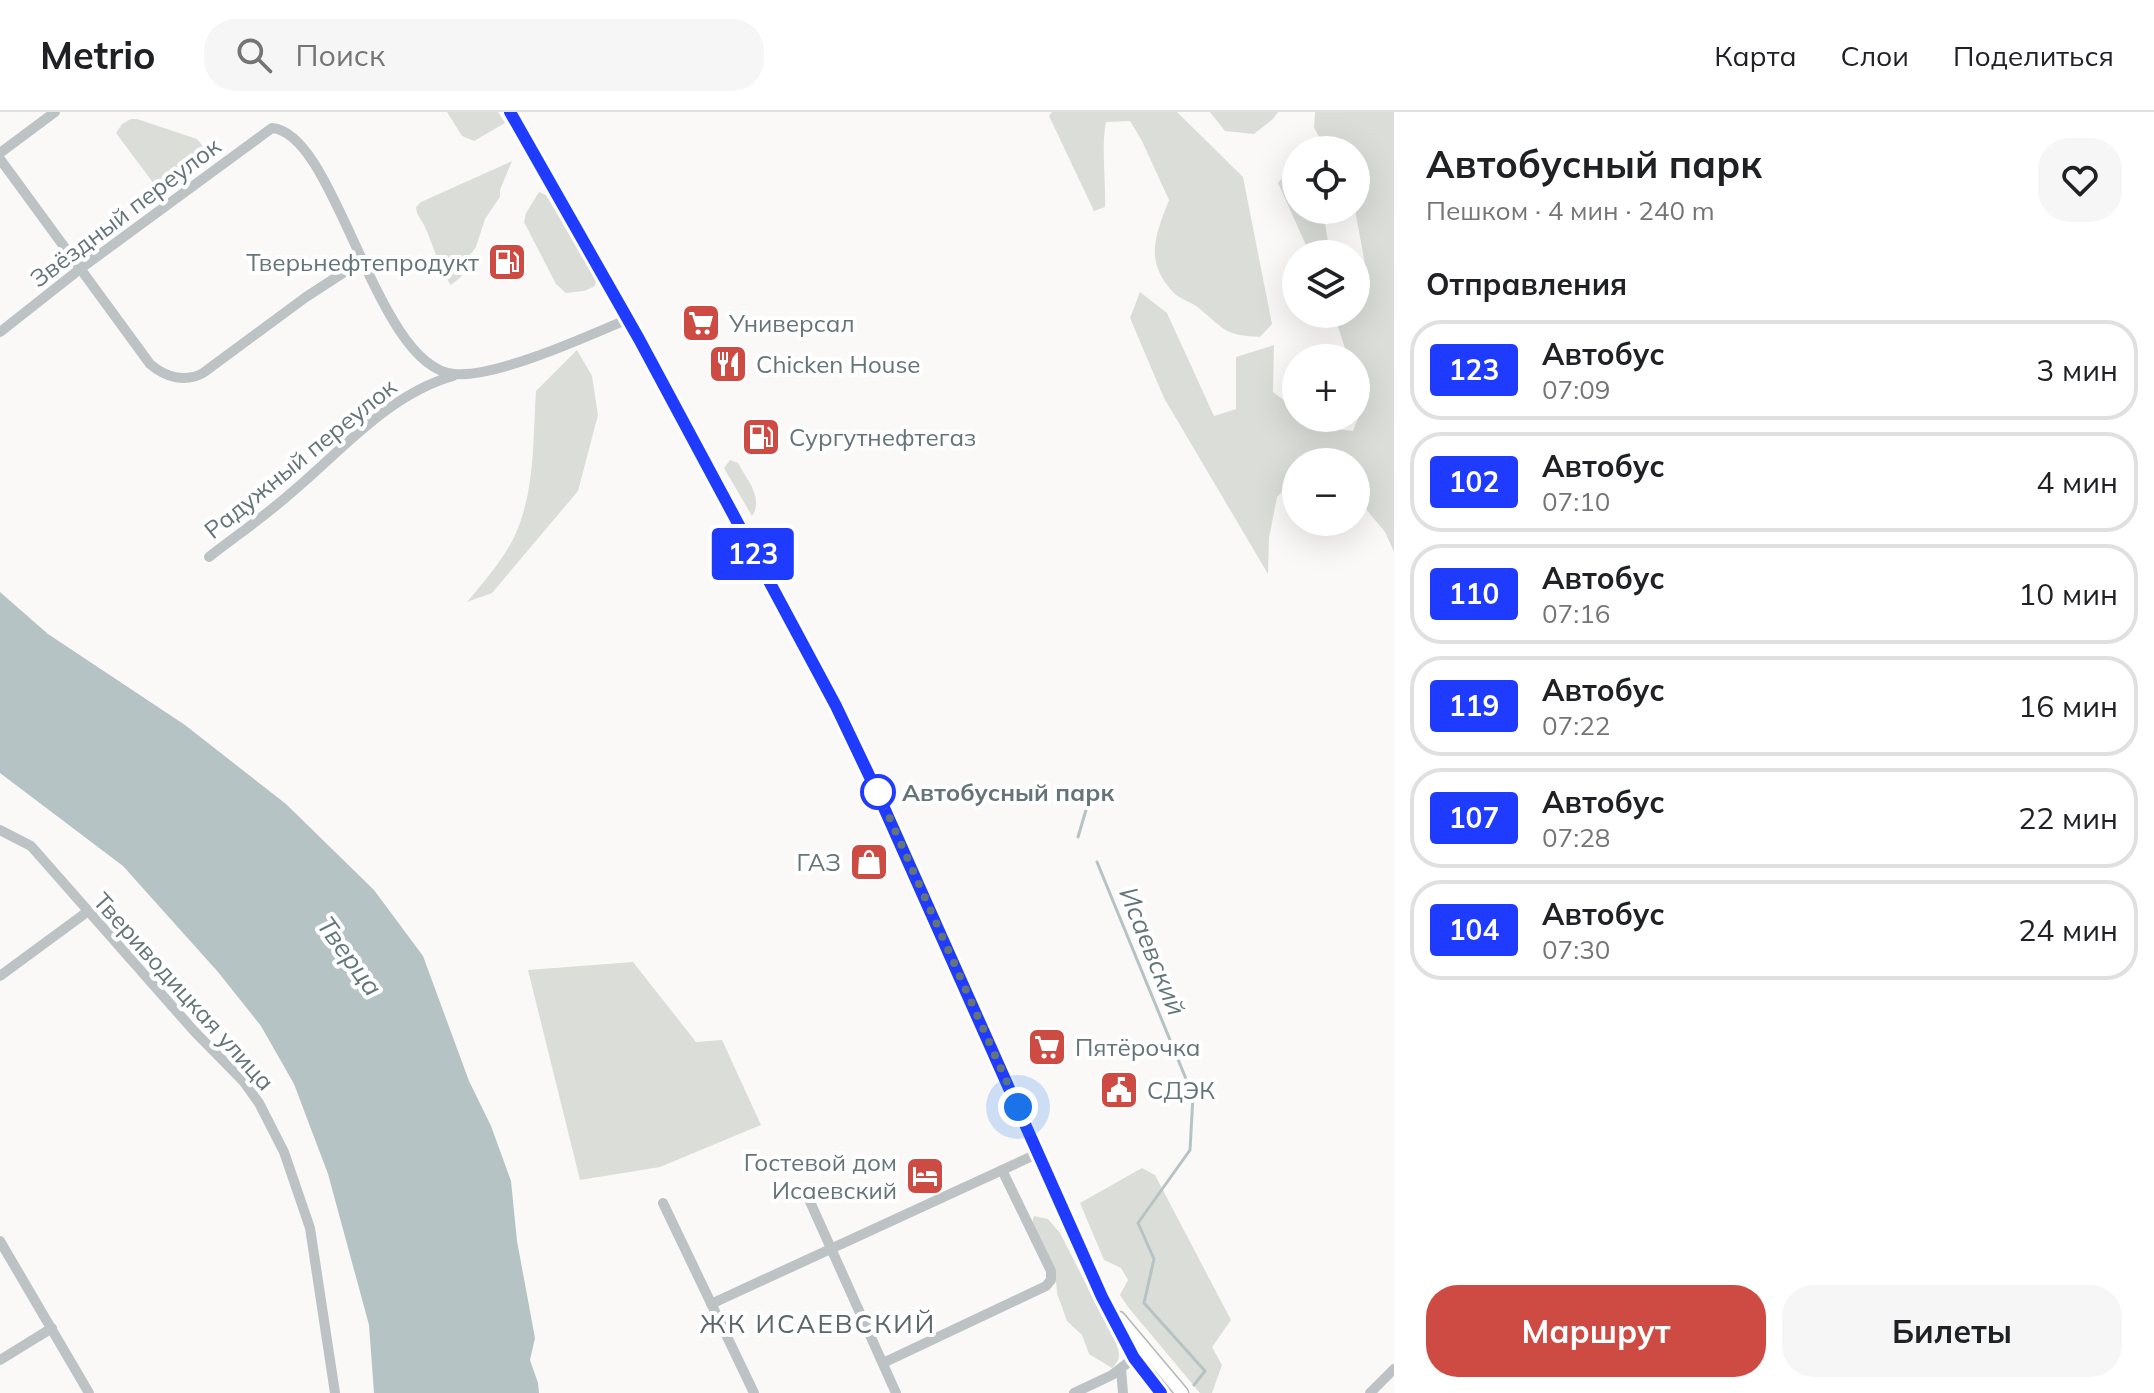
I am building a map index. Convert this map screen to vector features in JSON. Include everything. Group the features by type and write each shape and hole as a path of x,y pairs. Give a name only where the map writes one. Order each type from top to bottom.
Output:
{"main road":[{"path":"510,112 628,319 810,656 861,758 1102,1297 1134,1358 1162,1393"},
{"path":"1102,1297 1182,1393"}],"street":[{"path":"55,112 0,156 150,364 162,373 189,378 203,373 317,288 363,260 397,328 416,354 430,367 461,374"},
{"name":"Звёздный переулок","path":"0,332 267,130 277,129 294,138 321,177 363,260"},
{"name":"Радужный переулок","path":"209,557 288,496 389,408 430,383 507,365 628,319"},
{"name":"Твериводицкая улица","path":"0,830 31,846 194,1031 244,1082 259,1103 284,1152 310,1228 335,1393"},
{"path":"0,976 87,912"},
{"path":"711,1304 1039,1153"},
{"path":"883,1363 1046,1286 1051,1280 1051,1271 1002,1170"},
{"path":"807,1195 896,1393"},
{"path":"663,1203 754,1393"},
{"path":"0,1241 89,1393"},
{"path":"0,1360 52,1328"},
{"path":"1074,1393 1121,1369 1134,1358"},
{"path":"1121,1369 1123,1393"},
{"path":"1370,1393 1394,1369"}],"shaded area":[{"path":"447,112 498,112 505,123 474,141 462,136"},
{"path":"1052,112 1177,112 1243,177 1272,324 1260,337 1227,330 1177,295 1164,281 1158,270 1155,247 1169,200 1130,121 1106,122 1105,207 1094,211 1049,116"},
{"path":"1210,112 1278,112 1254,134 1225,131"},
{"path":"1315,112 1394,112 1394,552 1385,532 1370,514 1370,448 1282,448 1282,492 1277,497 1269,538 1268,574 1164,398 1130,318 1140,292 1167,313 1214,416 1236,409 1236,357 1274,345 1273,392 1282,399 1282,432 1370,432 1370,344 1344,344 1338,328 1370,328 1370,240 1361,240 1358,224 1370,224 1370,136 1319,136 1314,128"},
{"path":"131,119 197,139 210,155 160,192 116,133 122,124"},
{"path":"512,161 500,197 485,219 476,247 466,260 461,277 451,285 416,207"},
{"path":"539,192 546,195 596,280 595,286 566,293 556,284 524,222"},
{"path":"1296,224 1325,224 1328,240 1304,240"},
{"path":"577,350 592,376 598,415 578,491 492,593 467,602 505,553 521,520 531,472 536,391"},
{"path":"730,460 738,463 753,489 756,503 752,516 724,468"},
{"path":"633,962 696,1042 722,1040 761,1125 660,1167 580,1180 528,970"},
{"path":"1142,1168 1155,1175 1231,1320 1212,1347 1222,1365 1212,1393 1200,1393 1128,1307 1120,1295 1128,1280 1121,1268 1104,1260 1080,1203"},
{"path":"1034,1216 1048,1219 1060,1233 1116,1343 1119,1356 1112,1368 1089,1354 1082,1335 1067,1321 1056,1281 1031,1226"}],"water":[{"name":"Тверца","path":"0,592 48,634 185,725 286,804 374,890 423,956 469,1081 491,1126 511,1181 517,1241 535,1338 530,1360 539,1393 374,1393 369,1325 328,1174 294,1084 261,1026 218,972 123,866 0,773"}],"waterway":[{"name":"Исаевский","path":"1078,837 1086,810"},
{"name":"Исаевский","path":"1097,862 1193,1096 1190,1150 1138,1223 1154,1259 1144,1303 1205,1371 1194,1385"}],"bus line":[{"name":"123","path":"510,112 639,339 810,656 877,792 1102,1297 1134,1358 1161,1393"}],"place":[{"name":"Тверьнефтепродукт","path":"507,262"},
{"name":"Универсал","path":"701,323"},
{"name":"Chicken House","path":"728,364"},
{"name":"Сургутнефтегаз","path":"761,437"},
{"name":"Автобусный парк","path":"878,792"},
{"name":"ГАЗ","path":"869,862"},
{"name":"Пятёрочка","path":"1047,1047"},
{"name":"СДЭК","path":"1119,1090"},
{"name":"Гостевой дом Исаевский","path":"925,1176"}],"district":[{"name":"ЖК ИСАЕВСКИЙ","path":"818,1323"}],"route":[{"path":"878,792 1018,1107"}]}
